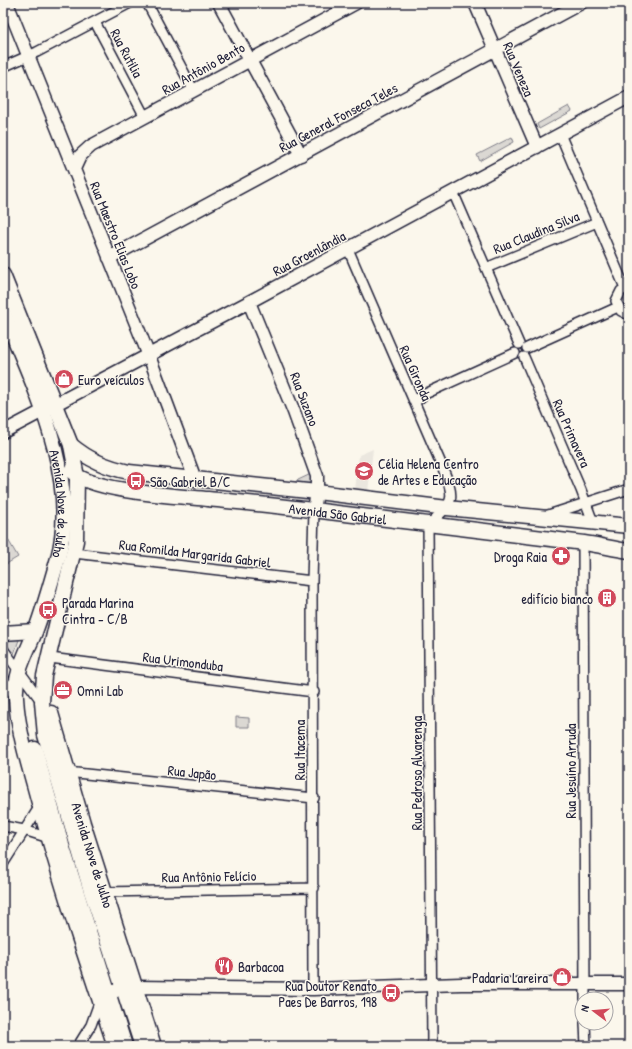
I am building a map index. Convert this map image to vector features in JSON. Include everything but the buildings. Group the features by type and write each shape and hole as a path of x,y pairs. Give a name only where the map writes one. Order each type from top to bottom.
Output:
{"main road":[{"name":"Avenida Nove de Julho","path":"3,275 71,445 77,477 78,507 74,554 44,676 42,702 46,735 50,755 91,891 154,1046"},
{"name":"Avenida Nove de Julho","path":"3,311 42,412 56,456 63,495 63,527 58,556 35,631 19,670 16,699 20,730 49,838 104,998 125,1046"},
{"name":"Avenida São Gabriel","path":"71,445 90,459 112,469 554,520 629,526"},
{"name":"Avenida São Gabriel","path":"56,456 77,477 96,483 157,495 314,510 585,543 629,551"},
{"path":"78,507 96,483"},
{"path":"554,520 629,533"},
{"path":"585,543 629,544"},
{"path":"3,633 35,631"},
{"name":"Avenida Nove de Julho","path":"49,659 50,710 67,772 104,892 130,988 142,1046"},
{"name":"Avenida Nove de Julho","path":"16,699 27,722 104,998 105,1017 115,1046"}],"street":[{"name":"Rua Maestro Elias Lobo","path":"7,3 149,356 196,479"},
{"path":"3,67 28,56 130,3"},
{"path":"147,3 194,91"},
{"path":"219,3 301,155"},
{"name":"Rua Antônio Bento","path":"74,169 80,156 91,146 356,3"},
{"name":"Rua Veneza","path":"475,3 537,147"},
{"name":"Rua General Fonseca Teles","path":"109,258 581,3"},
{"name":"Rua Rutilia","path":"95,22 145,117"},
{"name":"Rua Groenlândia","path":"3,432 149,356 629,97"},
{"path":"560,134 627,288 617,296 618,307 623,313 629,315"},
{"name":"Rua Primavera","path":"453,192 586,502 593,522"},
{"name":"Rua Claudina Silva","path":"486,268 597,222"},
{"name":"Rua Gironda","path":"348,249 450,488 452,498 446,508"},
{"name":"Rua Suzano","path":"249,302 317,476 317,492 314,510"},
{"path":"414,402 431,391 618,307"},
{"path":"538,518 629,489"},
{"path":"428,525 446,508"},
{"name":"Rua Itacema","path":"313,989 314,692 312,581 314,510"},
{"name":"Rua Pedroso Alvarenga","path":"428,525 432,1046"},
{"name":"Rua Jesuíno Arruda","path":"584,991 585,543"},
{"name":"Rua Romilda Margarida Gabriel","path":"74,554 312,581"},
{"path":"3,649 42,702"},
{"name":"Rua Urimonduba","path":"49,659 314,692"},
{"path":"3,678 16,699"},
{"name":"Rua Japão","path":"67,772 314,798"},
{"path":"3,864 40,806"},
{"path":"3,826 24,830 49,838"},
{"name":"Rua Antônio Felício","path":"104,892 314,888"},
{"path":"78,1046 91,1025 104,998 118,989 313,989 431,985 584,983 629,984"},
{"path":"91,1025 105,1017"},
{"path":"585,1031 586,1046"}],"shaded area":[{"path":"569,106 572,111 539,129 537,124"},
{"path":"512,137 514,142 480,161 477,155"},
{"path":"629,292 629,310 623,307 621,301 623,295"},
{"name":"Célia Helena Centro de Artes e Educação","path":"373,449 368,492 355,490 359,455"},
{"path":"313,473 315,490 296,488 296,481"},
{"path":"3,531 18,557 3,566"},
{"path":"20,637 14,654 3,643 3,638"},
{"path":"236,717 249,718 249,727 236,727"}],"place":[{"name":"Euro veículos","path":"64,379"},
{"name":"Célia Helena Centro de Artes e Educação","path":"364,471"},
{"name":"São Gabriel B/C","path":"136,481"},
{"name":"Droga Raia","path":"561,556"},
{"name":"edifício bianco","path":"607,598"},
{"name":"Parada Marina Cintra - C/B","path":"48,610"},
{"name":"Omni Lab","path":"63,690"},
{"name":"Barbacoa","path":"224,966"},
{"name":"Padaria Lareira","path":"562,977"},
{"name":"Rua Doutor Renato Paes De Barros, 198","path":"391,993"}]}
